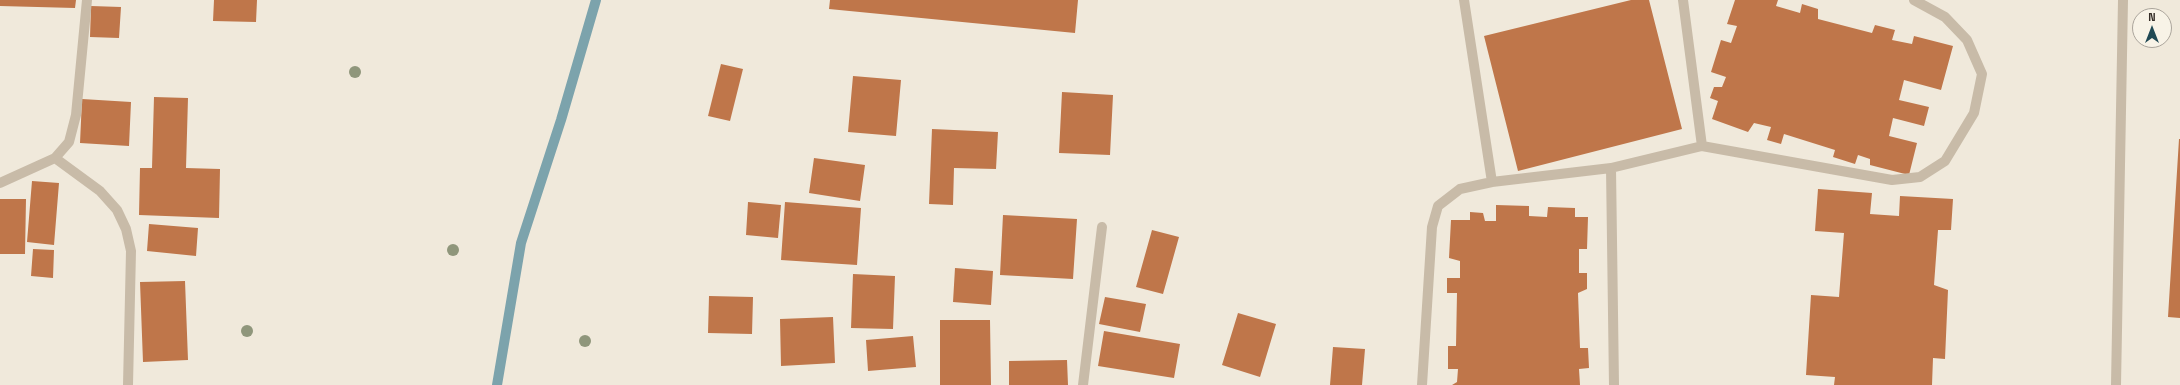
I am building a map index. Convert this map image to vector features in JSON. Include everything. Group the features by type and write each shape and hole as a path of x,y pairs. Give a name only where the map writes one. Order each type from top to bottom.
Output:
{"street":[{"path":"0,183 55,158 69,142 76,115 87,0"},
{"path":"1464,0 1492,182"},
{"path":"1683,0 1702,146"},
{"path":"1422,385 1432,227 1438,206 1460,189 1492,182 1611,168 1702,146 1892,180 1920,178 1945,161 1974,113 1982,74 1967,40 1945,17 1914,0"},
{"path":"2116,385 2123,0"},
{"path":"55,158 100,191 117,210 126,229 130,251 128,385"},
{"path":"1611,168 1614,385"},
{"path":"1083,385 1102,227"}],"building":[{"path":"0,0 76,0 75,8 0,6"},
{"path":"214,0 257,0 256,22 213,21"},
{"path":"830,0 1078,0 1075,33 829,9"},
{"path":"1631,0 1649,0 1682,129 1518,171 1484,36"},
{"path":"1735,0 1778,0 1776,6 1800,13 1802,4 1818,9 1818,19 1872,33 1875,25 1895,30 1892,40 1912,44 1914,36 1953,46 1941,90 1904,80 1899,100 1929,107 1924,126 1893,118 1889,136 1917,143 1909,175 1870,165 1870,159 1858,155 1855,164 1833,157 1835,150 1784,134 1781,144 1767,140 1771,127 1754,123 1748,132 1712,119 1718,101 1710,98 1714,87 1722,87 1726,77 1711,72 1721,40 1731,43 1737,26 1727,24"},
{"path":"91,6 121,7 119,38 90,37"},
{"path":"721,64 743,69 730,121 708,116"},
{"path":"853,76 901,80 896,136 848,132"},
{"path":"1062,92 1113,95 1110,155 1059,153"},
{"path":"154,97 188,98 186,168 220,169 219,218 139,215 140,168 152,168"},
{"path":"82,99 131,102 129,146 80,143"},
{"path":"932,129 998,132 996,169 954,168 953,205 929,204"},
{"path":"2180,139 2180,318 2168,317"},
{"path":"814,158 865,165 860,201 809,193"},
{"path":"32,181 59,183 54,245 27,242"},
{"path":"1818,189 1872,193 1870,214 1899,216 1900,196 1953,199 1951,230 1938,230 1934,285 1948,290 1945,359 1933,358 1932,385 1834,385 1835,377 1806,375 1811,295 1839,297 1844,233 1815,231"},
{"path":"0,199 26,199 25,254 0,254"},
{"path":"748,202 781,205 778,238 746,235"},
{"path":"785,202 861,208 857,265 781,260"},
{"path":"1496,205 1529,206 1529,216 1547,217 1548,207 1575,208 1575,217 1588,217 1587,249 1579,249 1579,273 1587,273 1587,289 1578,293 1580,348 1588,348 1589,368 1579,369 1580,385 1452,385 1457,382 1458,369 1448,369 1448,346 1456,346 1457,293 1447,293 1447,278 1460,278 1460,261 1449,258 1451,220 1470,220 1470,212 1483,213 1485,221 1496,221"},
{"path":"1003,215 1077,219 1073,279 1000,275"},
{"path":"149,224 198,228 196,256 147,251"},
{"path":"1152,230 1179,237 1163,294 1136,287"},
{"path":"33,249 54,250 53,278 31,276"},
{"path":"955,268 993,271 991,305 953,302"},
{"path":"853,274 895,276 893,329 851,328"},
{"path":"185,281 188,360 143,362 140,282"},
{"path":"709,296 753,297 752,334 708,333"},
{"path":"1105,297 1146,304 1140,332 1099,324"},
{"path":"1238,313 1276,324 1260,377 1222,365"},
{"path":"833,317 835,363 781,366 780,319"},
{"path":"940,320 990,320 991,385 940,385"},
{"path":"1104,331 1180,344 1174,378 1098,366"},
{"path":"913,336 916,367 868,371 866,340"},
{"path":"1333,347 1365,349 1362,385 1330,385"},
{"path":"1067,360 1068,385 1009,385 1009,361"}],"waterway":[{"path":"497,385 521,243 561,120 596,0"}]}
